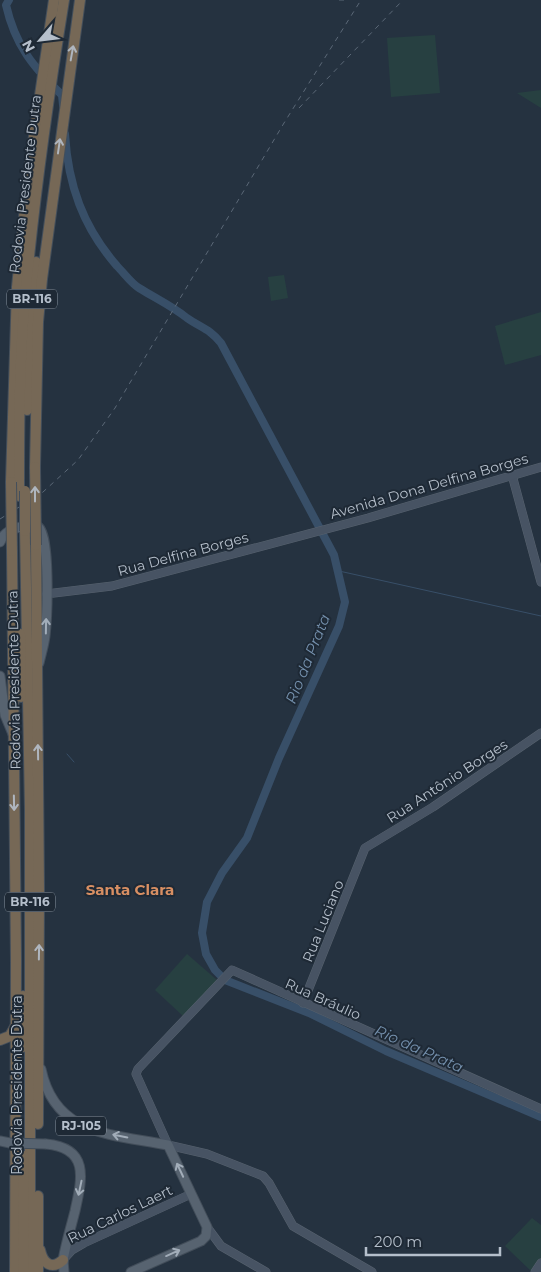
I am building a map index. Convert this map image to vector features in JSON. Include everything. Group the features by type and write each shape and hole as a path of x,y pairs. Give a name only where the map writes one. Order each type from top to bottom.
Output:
{"highway":[{"name":"BR-116","path":"15,1272 16,1027 11,482 17,287 28,178 54,0"},
{"name":"Rodovia Presidente Dutra","path":"56,71 64,0"},
{"name":"Rodovia Presidente Dutra","path":"23,1272 24,770 22,493 32,295 50,108 70,0"},
{"name":"BR-116","path":"38,1272 39,891 35,467 39,306 56,166 80,0"},
{"name":"Rodovia Presidente Dutra","path":"22,532 30,811 30,1272"},
{"path":"0,1040 11,1035 16,1027"},
{"path":"39,1240 41,1255 46,1263 53,1265 63,1260"}],"main road":[{"path":"0,542 5,534 12,529 30,526 41,528 46,551 45,636 37,674"},
{"path":"0,676 5,715 14,736"},
{"name":"RJ-105","path":"38,1053 49,1092 63,1112 76,1124 89,1129 168,1145"},
{"name":"RJ-105","path":"4,1143 46,1144 67,1149 76,1158 82,1172 81,1185 63,1260 64,1272"},
{"path":"131,1272 198,1242 206,1236 207,1227 168,1145"}],"street":[{"name":"Avenida Dona Delfina Borges","path":"324,529 541,467"},
{"path":"512,475 541,582"},
{"name":"Rua Delfina Borges","path":"46,594 103,588 324,529"},
{"name":"Rua Antônio Borges","path":"365,848 433,807 541,733"},
{"name":"Rua Luciano","path":"303,1003 365,848"},
{"name":"Rua Bráulio","path":"168,1145 136,1074 138,1069 230,973 303,1003 541,1109"},
{"path":"168,1145 207,1154 263,1176 294,1227 372,1272"},
{"name":"Rua Carlos Laert","path":"63,1260 72,1250 84,1243 191,1194"},
{"path":"207,1227 221,1246"},
{"path":"198,1242 221,1246 266,1272"},
{"path":"534,1272 541,1263"}],"green space":[{"path":"435,35 440,93 391,97 387,38"},
{"path":"541,90 541,108 517,93"},
{"path":"284,275 288,298 271,301 268,277"},
{"path":"541,312 541,355 505,365 495,326"},
{"path":"187,954 217,980 183,1016 155,990"},
{"path":"532,1218 541,1225 541,1262 532,1272 505,1246"}],"waterway":[{"name":"Rio da Prata","path":"9,0 6,5 14,32 20,44 42,75 62,95 63,105"},
{"name":"Rio da Prata","path":"65,134 74,188 86,221 105,251 130,281 209,331 221,343 334,555 345,602 339,626 279,758 247,838 222,873 207,902 202,933 206,954 215,970 225,980 309,1013 386,1051 541,1117"},
{"path":"339,571 541,616"},
{"path":"67,754 74,762"}],"railway":[{"path":"339,0 347,0"},
{"path":"0,519 43,492 78,460 115,408 284,123 361,0"},
{"path":"299,108 403,0"}],"district":[{"name":"Santa Clara","path":"130,890"}]}
